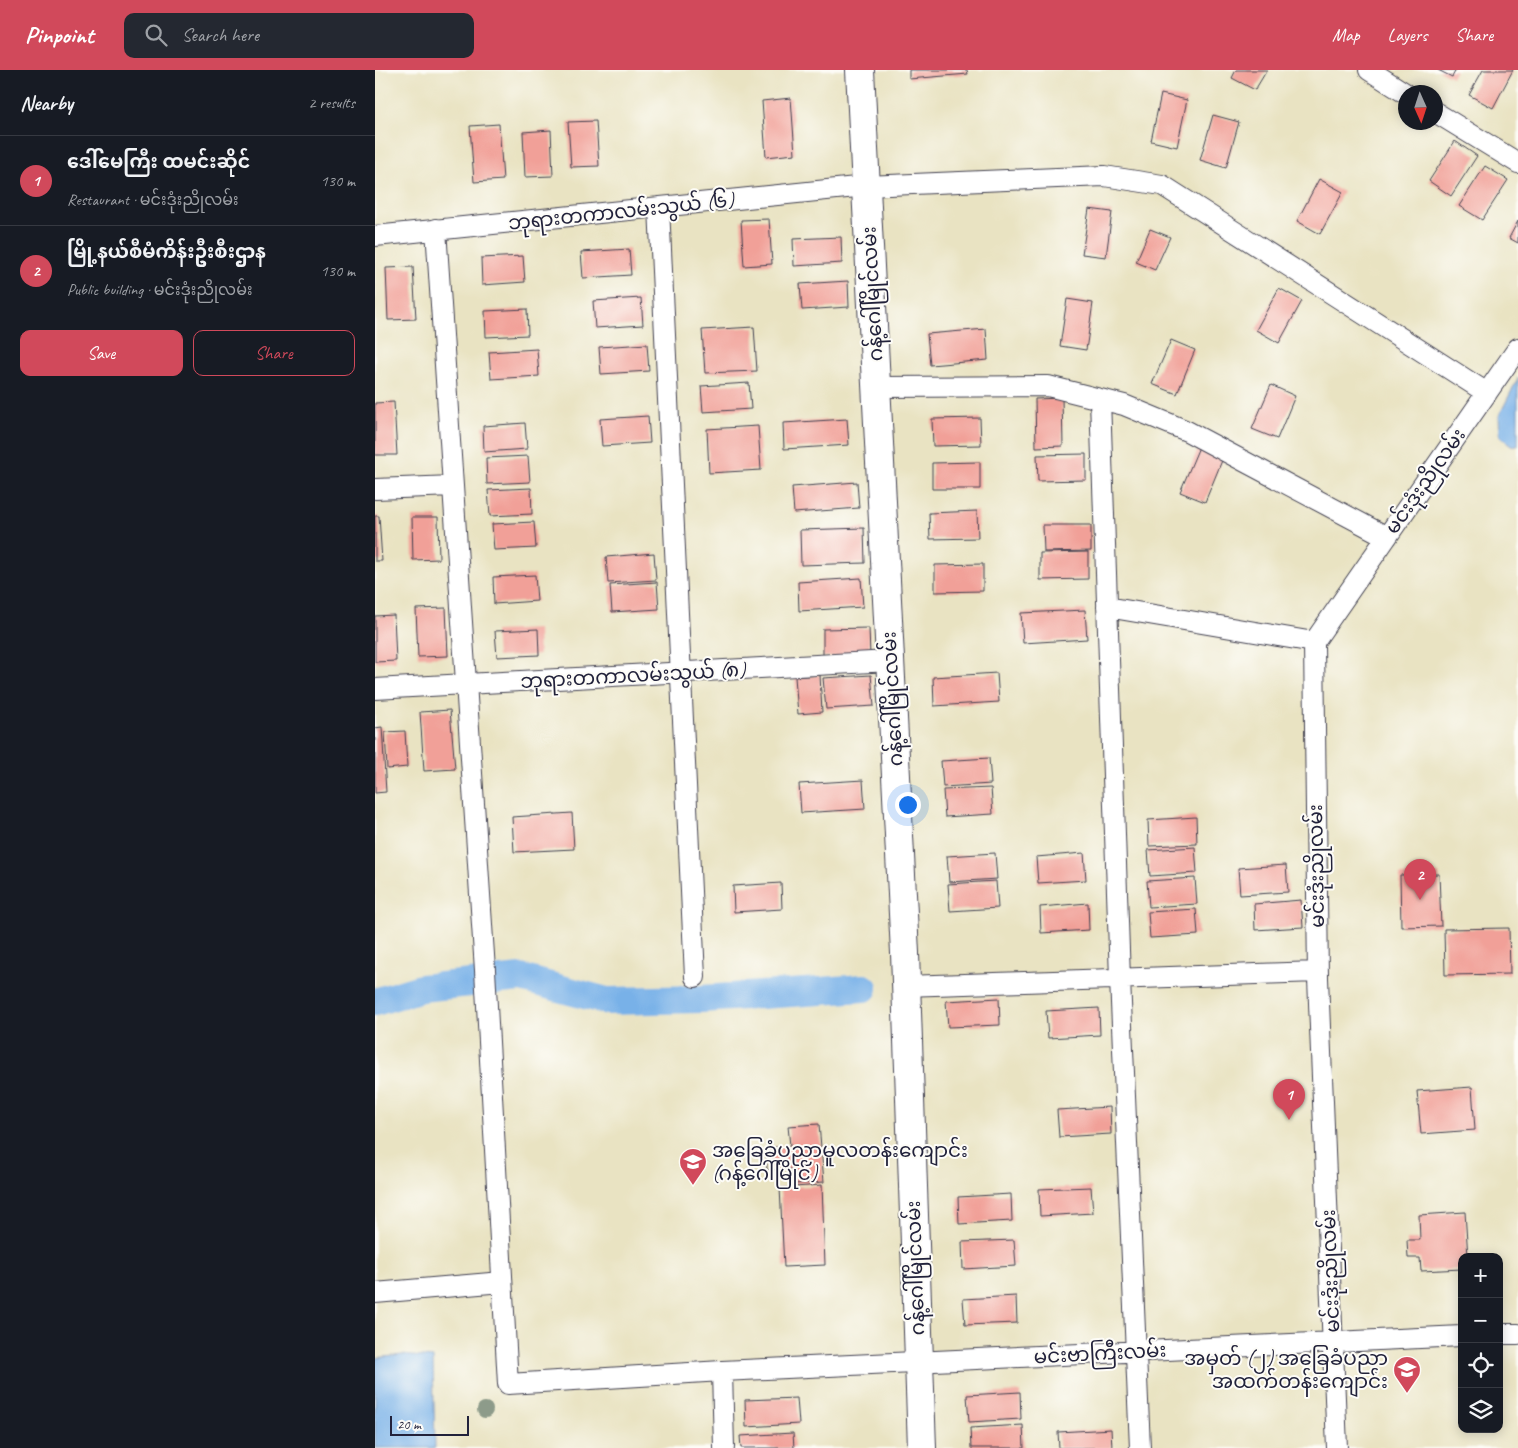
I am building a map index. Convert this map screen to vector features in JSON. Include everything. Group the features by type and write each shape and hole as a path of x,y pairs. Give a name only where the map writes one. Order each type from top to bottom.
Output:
{"street":[{"name":"ဂန့်ဂေါ်မြိုင်လမ်း","path":"860,70 905,953 921,1448"},
{"path":"1369,70 1398,89"},
{"path":"1443,117 1518,163"},
{"name":"ဘုရားတကာလမ်းသွယ် (၆)","path":"375,236 867,186 1104,176 1162,185 1487,393"},
{"path":"659,207 695,977"},
{"path":"375,1293 502,1282 485,970 436,229"},
{"name":"မင်းဒုံးညိုလမ်း","path":"1337,1448 1318,972 1314,642 1518,348"},
{"path":"877,387 1048,386 1124,405 1187,431 1387,537"},
{"path":"1100,399 1120,978 1140,1448"},
{"path":"375,489 453,486"},
{"path":"1107,607 1314,642"},
{"name":"ဘုရားတကာလမ်းသွယ် (၈)","path":"375,689 890,661"},
{"path":"905,983 1318,972"},
{"name":"မင်းဗာကြီးလမ်း","path":"502,1282 508,1384 722,1371 1458,1336"},
{"path":"1503,1334 1518,1334"},
{"path":"722,1371 725,1448"}],"water":[{"path":"1518,378 1518,446 1511,445 1500,436 1499,416"},
{"path":"402,1355 433,1358 435,1448 375,1448 375,1358"}],"building":[{"path":"909,70 967,70 968,74 909,79"},
{"path":"1236,70 1267,70 1255,90 1232,78"},
{"path":"1438,70 1456,70 1452,77"},
{"path":"1483,70 1513,70 1493,108 1469,95"},
{"path":"1161,94 1187,100 1177,147 1151,141"},
{"path":"791,98 795,154 766,157 762,101"},
{"path":"1213,115 1239,122 1226,168 1200,160"},
{"path":"596,121 599,166 571,167 568,122"},
{"path":"499,124 503,180 474,182 470,126"},
{"path":"551,130 553,176 525,177 523,132"},
{"path":"1455,141 1477,156 1451,196 1429,181"},
{"path":"1485,166 1508,180 1482,220 1459,206"},
{"path":"1319,179 1343,192 1320,234 1297,221"},
{"path":"1089,209 1112,212 1106,257 1082,254"},
{"path":"769,219 772,264 744,266 741,220"},
{"path":"1518,221 1518,243 1509,238"},
{"path":"1150,229 1170,237 1155,270 1136,262"},
{"path":"841,237 842,263 794,266 793,239"},
{"path":"629,249 631,275 583,278 581,252"},
{"path":"523,256 525,282 482,285 481,258"},
{"path":"413,267 416,319 388,320 386,268"},
{"path":"848,281 849,307 802,310 800,284"},
{"path":"1279,288 1302,301 1279,343 1256,330"},
{"path":"641,298 643,325 595,328 593,301"},
{"path":"1067,299 1093,303 1086,350 1060,346"},
{"path":"527,309 528,335 486,337 485,311"},
{"path":"754,327 757,371 705,373 702,330"},
{"path":"986,329 988,360 930,365 927,334"},
{"path":"1171,340 1195,350 1177,394 1152,384"},
{"path":"647,344 649,371 601,374 599,347"},
{"path":"537,349 539,376 491,379 489,352"},
{"path":"749,383 751,409 703,412 701,386"},
{"path":"1271,385 1295,396 1277,439 1252,429"},
{"path":"1062,398 1063,446 1036,447 1035,399"},
{"path":"394,402 397,455 375,455 375,403"},
{"path":"648,416 650,443 602,446 600,419"},
{"path":"980,418 981,445 933,446 932,419"},
{"path":"847,419 849,445 784,449 783,423"},
{"path":"525,423 527,449 484,452 483,426"},
{"path":"758,426 761,470 709,473 707,429"},
{"path":"1199,447 1223,458 1205,502 1180,492"},
{"path":"1086,454 1086,480 1038,481 1037,455"},
{"path":"528,456 530,482 487,484 486,458"},
{"path":"980,462 980,489 932,489 932,463"},
{"path":"857,482 859,508 794,513 792,487"},
{"path":"531,488 532,514 490,516 488,490"},
{"path":"977,511 978,538 930,539 929,513"},
{"path":"375,516 379,516 382,561 375,561"},
{"path":"412,517 438,517 439,559 413,560"},
{"path":"534,522 536,548 494,550 492,524"},
{"path":"1043,525 1091,525 1091,551 1044,552"},
{"path":"864,528 865,563 801,565 800,530"},
{"path":"1088,552 1088,579 1040,580 1040,553"},
{"path":"654,553 656,580 608,583 606,557"},
{"path":"983,564 983,591 935,592 935,565"},
{"path":"535,575 537,601 494,604 493,577"},
{"path":"861,578 863,607 799,611 798,582"},
{"path":"657,582 659,609 612,612 610,585"},
{"path":"446,608 448,656 418,657 416,609"},
{"path":"1085,610 1087,639 1023,643 1021,613"},
{"path":"394,615 396,661 375,662 375,616"},
{"path":"869,628 870,656 823,657 823,629"},
{"path":"538,629 539,655 497,657 495,631"},
{"path":"997,673 999,702 934,706 933,677"},
{"path":"820,675 822,712 798,714 795,677"},
{"path":"871,675 874,706 826,709 823,678"},
{"path":"450,710 455,769 424,771 420,712"},
{"path":"382,727 386,792 375,793 375,728"},
{"path":"405,731 407,767 387,769 385,732"},
{"path":"989,758 991,784 943,787 941,761"},
{"path":"863,780 865,809 801,813 799,784"},
{"path":"991,788 993,814 945,817 943,790"},
{"path":"572,813 574,849 514,852 512,817"},
{"path":"1196,817 1197,844 1149,846 1148,820"},
{"path":"1195,847 1197,873 1150,876 1148,850"},
{"path":"995,853 997,879 949,882 947,856"},
{"path":"1084,853 1086,880 1038,883 1036,857"},
{"path":"1286,865 1288,892 1240,895 1238,868"},
{"path":"1439,874 1441,926 1401,927 1400,875"},
{"path":"1195,878 1197,904 1149,907 1147,881"},
{"path":"996,881 998,908 950,911 948,884"},
{"path":"781,883 782,909 734,912 733,886"},
{"path":"1301,900 1303,927 1255,930 1254,904"},
{"path":"1088,903 1089,930 1041,933 1040,907"},
{"path":"1196,909 1198,935 1150,938 1148,912"},
{"path":"1509,928 1510,974 1445,975 1444,929"},
{"path":"999,998 1000,1025 948,1027 946,1001"},
{"path":"1099,1008 1100,1035 1048,1038 1046,1011"},
{"path":"1472,1087 1475,1130 1421,1134 1417,1091"},
{"path":"1110,1107 1111,1134 1059,1137 1057,1110"},
{"path":"819,1124 824,1182 794,1184 792,1169 767,1170 766,1148 790,1146 788,1126"},
{"path":"822,1185 825,1265 784,1267 780,1188"},
{"path":"1091,1187 1093,1213 1040,1216 1039,1189"},
{"path":"1011,1194 1012,1221 959,1224 958,1197"},
{"path":"1465,1212 1468,1253 1458,1253 1458,1269 1421,1271 1420,1258 1408,1258 1407,1240 1420,1240 1419,1215"},
{"path":"1014,1240 1016,1266 963,1269 962,1242"},
{"path":"1016,1296 1017,1323 965,1325 963,1299"},
{"path":"1020,1392 1021,1419 969,1422 967,1395"},
{"path":"797,1398 799,1424 746,1427 745,1400"},
{"path":"1023,1425 1024,1448 971,1448 970,1428"},
{"path":"1111,1429 1112,1448 1059,1448 1058,1432"},
{"path":"793,1433 794,1448 741,1448 740,1436"}],"waterway":[{"path":"375,1002 421,988 521,978 607,1001 702,999 864,988"}],"place":[{"name":"မြို့နယ်စီမံကိန်းဦးစီးဌာန","path":"1420,900"},
{"name":"ဒေါ်မေကြီး ထမင်းဆိုင်","path":"1289,1120"},
{"name":"အခြေခံပညာမူလတန်းကျောင်း (ဂန့်ဂေါ်မြိုင်)","path":"693,1186"},
{"name":"အမှတ် (၂) အခြေခံပညာ အထက်တန်းကျောင်း","path":"1407,1394"}]}
